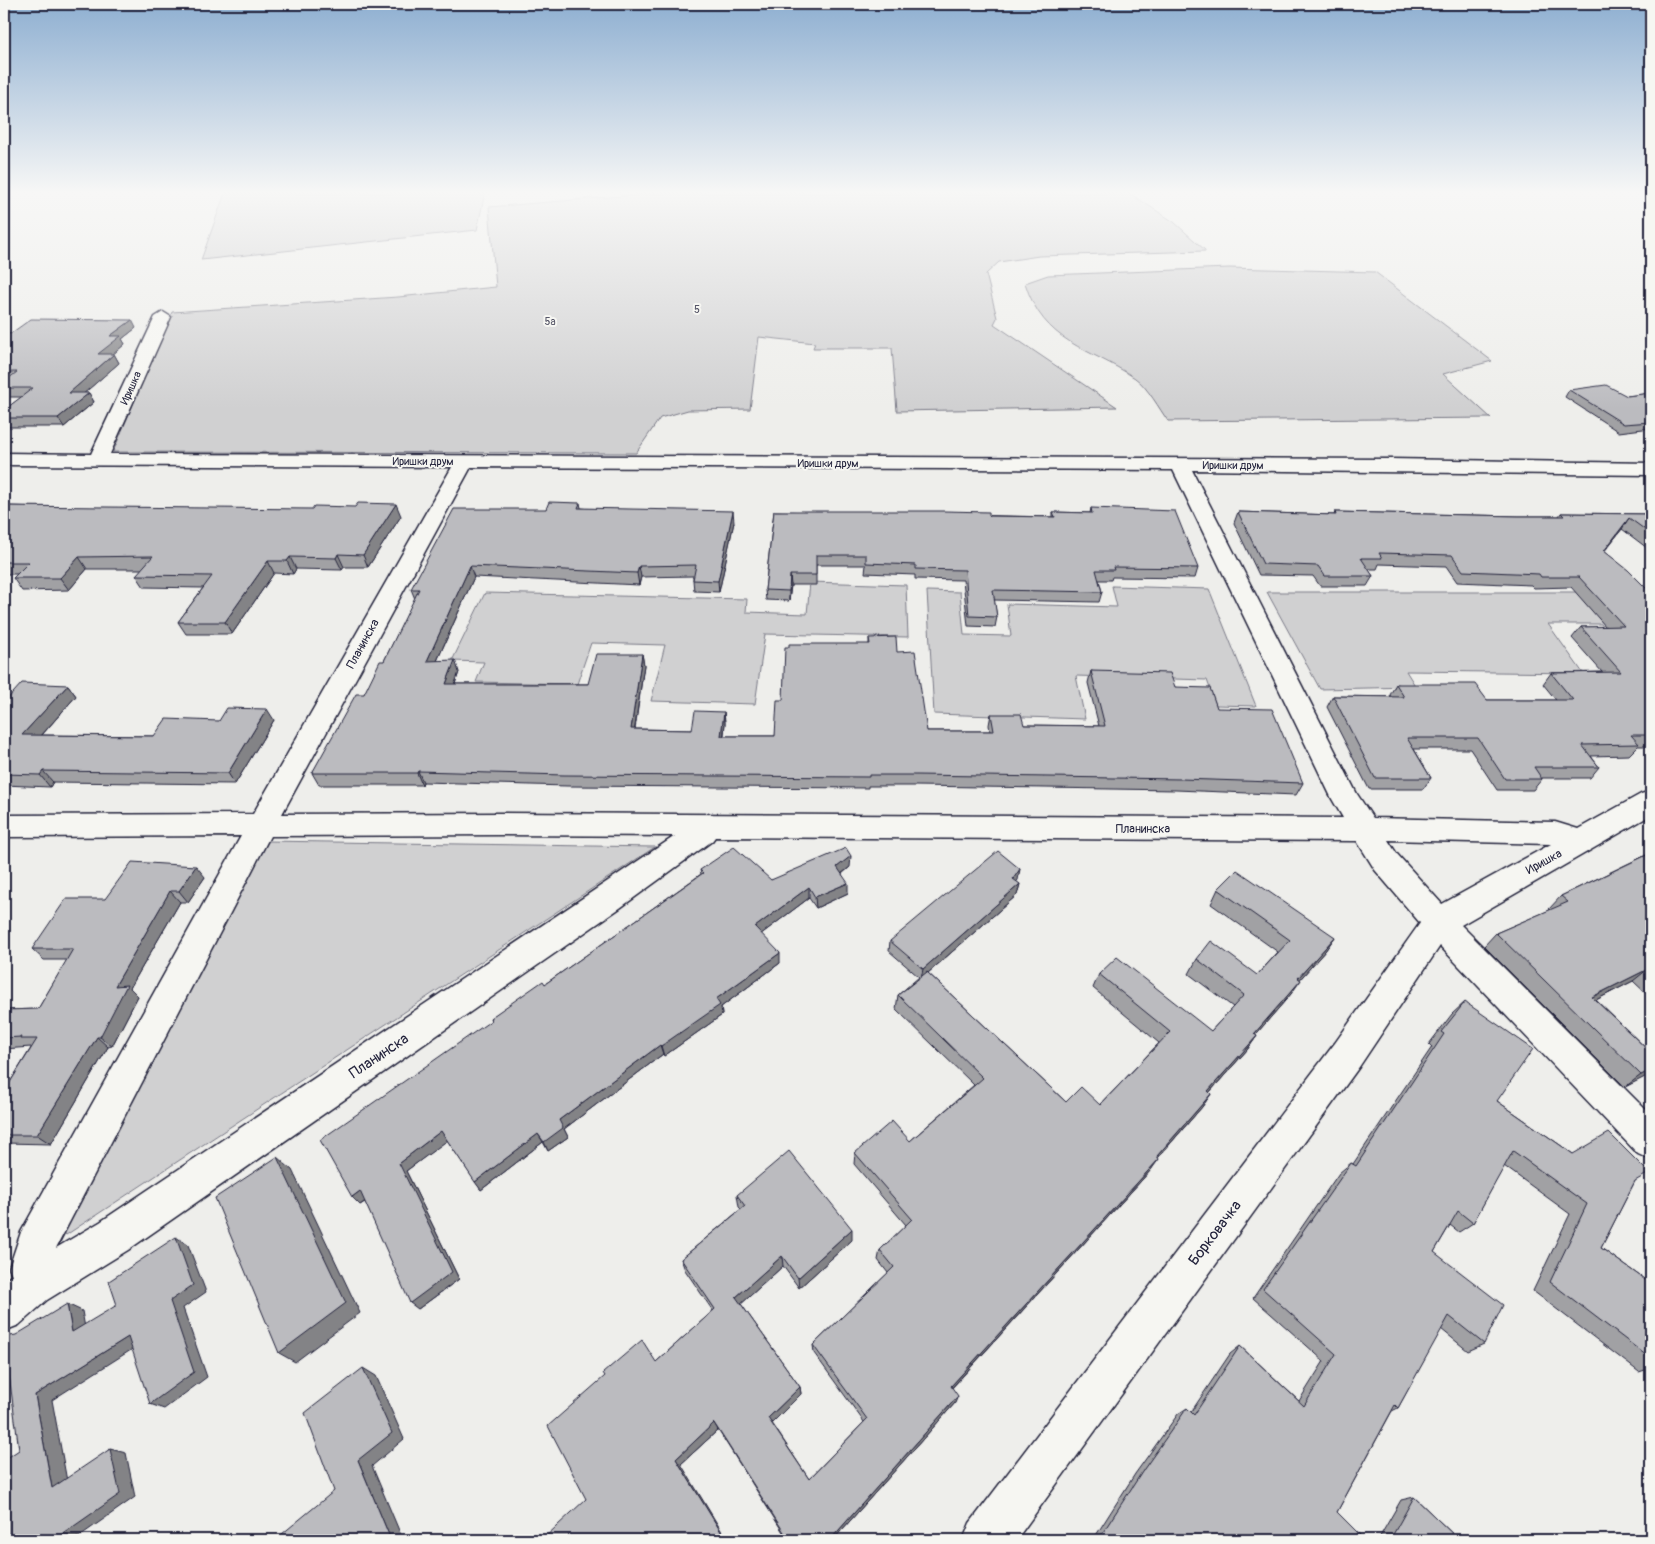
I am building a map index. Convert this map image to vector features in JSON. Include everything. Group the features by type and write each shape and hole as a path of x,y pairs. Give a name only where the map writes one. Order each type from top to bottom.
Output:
{"street":[{"name":"Иришка","path":"98,460 163,317"},
{"name":"Иришки друм","path":"4,460 1651,469"},
{"name":"Планинска","path":"46,1277 30,1268 35,1246 261,826 464,462"},
{"path":"1180,465 1346,799 1398,878 1438,922 1651,1142"},
{"name":"Иришка","path":"1438,922 1651,802"},
{"name":"Планинска","path":"4,826 500,824 1365,829 1555,833 1562,834 1577,844"},
{"name":"Планинска","path":"4,1310 32,1285 114,1236 593,910 702,833 705,826"},
{"name":"Борковачка","path":"987,1540 1347,1055 1418,955 1438,922"}],"green space":[{"path":"494,265 996,265 986,274 997,318 994,324 1117,407 897,411 892,348 813,348 815,343 759,337 750,409 688,410 660,418 636,453 113,452 172,312 398,297 496,287"},
{"path":"1229,268 1375,272 1492,361 1443,374 1491,418 1168,421 1149,392 1135,378 1070,342 1056,332 1033,303 1025,283 1048,275"},
{"path":"810,582 906,585 908,637 765,634 755,704 651,701 665,645 591,643 577,684 476,682 484,662 452,661 485,593 747,599 746,612 807,614"},
{"path":"1112,586 1209,589 1256,706 1216,705 1207,680 1076,676 1085,719 934,714 927,591 960,592 964,635 1011,636 1007,604 1117,607"},
{"path":"1267,592 1651,592 1651,628 1607,632 1601,624 1548,624 1583,673 1406,671 1416,687 1320,689"},
{"path":"266,841 655,847 66,1235 58,1224"}],"building":[{"path":"31,319 132,320 110,336 121,336 98,354 114,354 69,393 89,393 58,418 4,418 4,410 33,388 4,388 4,382 17,372 4,372 4,334 10,334"},
{"path":"1606,385 1627,396 1651,393 1651,422 1624,424 1569,390"},
{"path":"549,502 580,503 578,508 733,511 718,581 693,580 696,565 639,566 637,573 470,566 427,661 455,660 446,684 588,684 596,654 642,654 631,729 692,730 695,711 724,712 721,736 775,736 777,700 783,700 785,647 789,647 789,644 870,644 869,638 896,637 897,652 915,651 927,731 994,731 991,714 1021,714 1024,725 1105,726 1091,671 1170,673 1175,687 1210,688 1217,708 1272,709 1303,783 916,775 869,775 869,777 564,775 418,771 417,773 312,773 356,694 364,694 380,661 384,661 419,589 411,589 454,509 546,509"},
{"path":"358,503 396,504 363,555 338,554 336,558 290,557 287,561 268,561 225,622 178,622 212,576 136,575 153,556 79,557 60,578 13,578 29,562 4,562 4,506 312,509 314,506 355,507"},
{"path":"1091,508 1175,511 1198,568 1113,567 1114,570 1096,570 1102,592 993,590 997,617 969,616 965,570 916,569 916,565 866,563 866,555 816,555 816,575 790,575 789,591 765,590 774,511 944,511 989,512 989,516 1055,517 1053,512 1092,513"},
{"path":"1238,512 1336,515 1335,512 1518,516 1564,516 1561,513 1651,514 1651,534 1629,518 1604,551 1628,570 1651,593 1651,735 1631,735 1639,744 1582,745 1599,767 1534,767 1542,779 1505,779 1478,738 1407,738 1431,778 1375,778 1333,696 1404,697 1396,684 1475,684 1487,700 1573,700 1551,673 1621,672 1581,627 1624,626 1579,577 1541,577 1539,574 1463,571 1452,555 1379,553 1382,558 1361,558 1373,576 1325,576 1318,566 1263,564"},
{"path":"22,683 68,685 22,735 154,736 166,719 219,721 227,708 267,709 228,773 43,771 40,775 4,774 4,703"},
{"path":"734,847 771,880 846,848 851,856 837,867 848,883 815,897 809,887 755,927 780,953 716,999 720,1005 660,1045 559,1120 563,1128 544,1142 538,1134 475,1182 441,1131 399,1163 452,1272 410,1303 360,1191 352,1197 320,1140 492,1020 490,1018 543,981 545,984 703,873 700,870"},
{"path":"998,851 1020,869 1013,879 1020,884 923,969 890,941"},
{"path":"1651,853 1651,972 1648,969 1592,997 1651,1053 1651,1070 1641,1075 1496,933 1568,902 1561,896"},
{"path":"132,862 196,866 179,891 170,891 115,986 127,985 100,1037 97,1037 37,1135 4,1135 4,1092 37,1039 20,1039 21,1037 4,1038 4,1010 38,1009 73,949 32,949 66,899 105,899"},
{"path":"1237,870 1335,937 1298,978 1301,980 1254,1034 1257,1036 1208,1091 1211,1094 1157,1156 1159,1159 951,1386 958,1396 830,1540 789,1540 714,1423 676,1459 726,1540 542,1540 586,1499 548,1426 605,1376 603,1373 642,1340 656,1362 715,1309 681,1259 745,1206 737,1195 789,1151 852,1229 798,1278 782,1256 736,1297 800,1387 768,1418 809,1479 867,1419 813,1345 894,1267 880,1250 912,1219 855,1153 892,1121 910,1141 983,1078 898,995 927,972 1066,1102 1081,1087 1100,1105 1170,1032 1099,974 1117,957 1211,1031 1244,995 1197,959 1211,941 1257,975 1290,940 1218,889"},
{"path":"1465,1002 1533,1049 1497,1101 1573,1154 1609,1133 1649,1173 1635,1181 1601,1248 1651,1284 1651,1359 1550,1282 1587,1204 1513,1151 1473,1223 1458,1211 1434,1252 1503,1305 1484,1344 1449,1316 1398,1408 1395,1405 1337,1512 1365,1540 1098,1540 1144,1469 1187,1408 1194,1415 1240,1346 1304,1406 1336,1354 1263,1289 1351,1163 1356,1166 1444,1034 1441,1032"},
{"path":"277,1157 346,1303 279,1353 215,1198"},
{"path":"176,1237 193,1285 170,1301 194,1372 150,1404 128,1337 35,1395 52,1488 110,1449 120,1494 54,1540 4,1540 4,1460 19,1450 4,1337 16,1335 67,1304 72,1332 117,1305 109,1281"},
{"path":"363,1368 392,1433 358,1460 391,1540 284,1540 282,1534 334,1491 305,1413"},
{"path":"1414,1497 1459,1540 1390,1540"}],"park label":[{"name":"5","path":"697,309"},
{"name":"5a","path":"550,321"}]}
